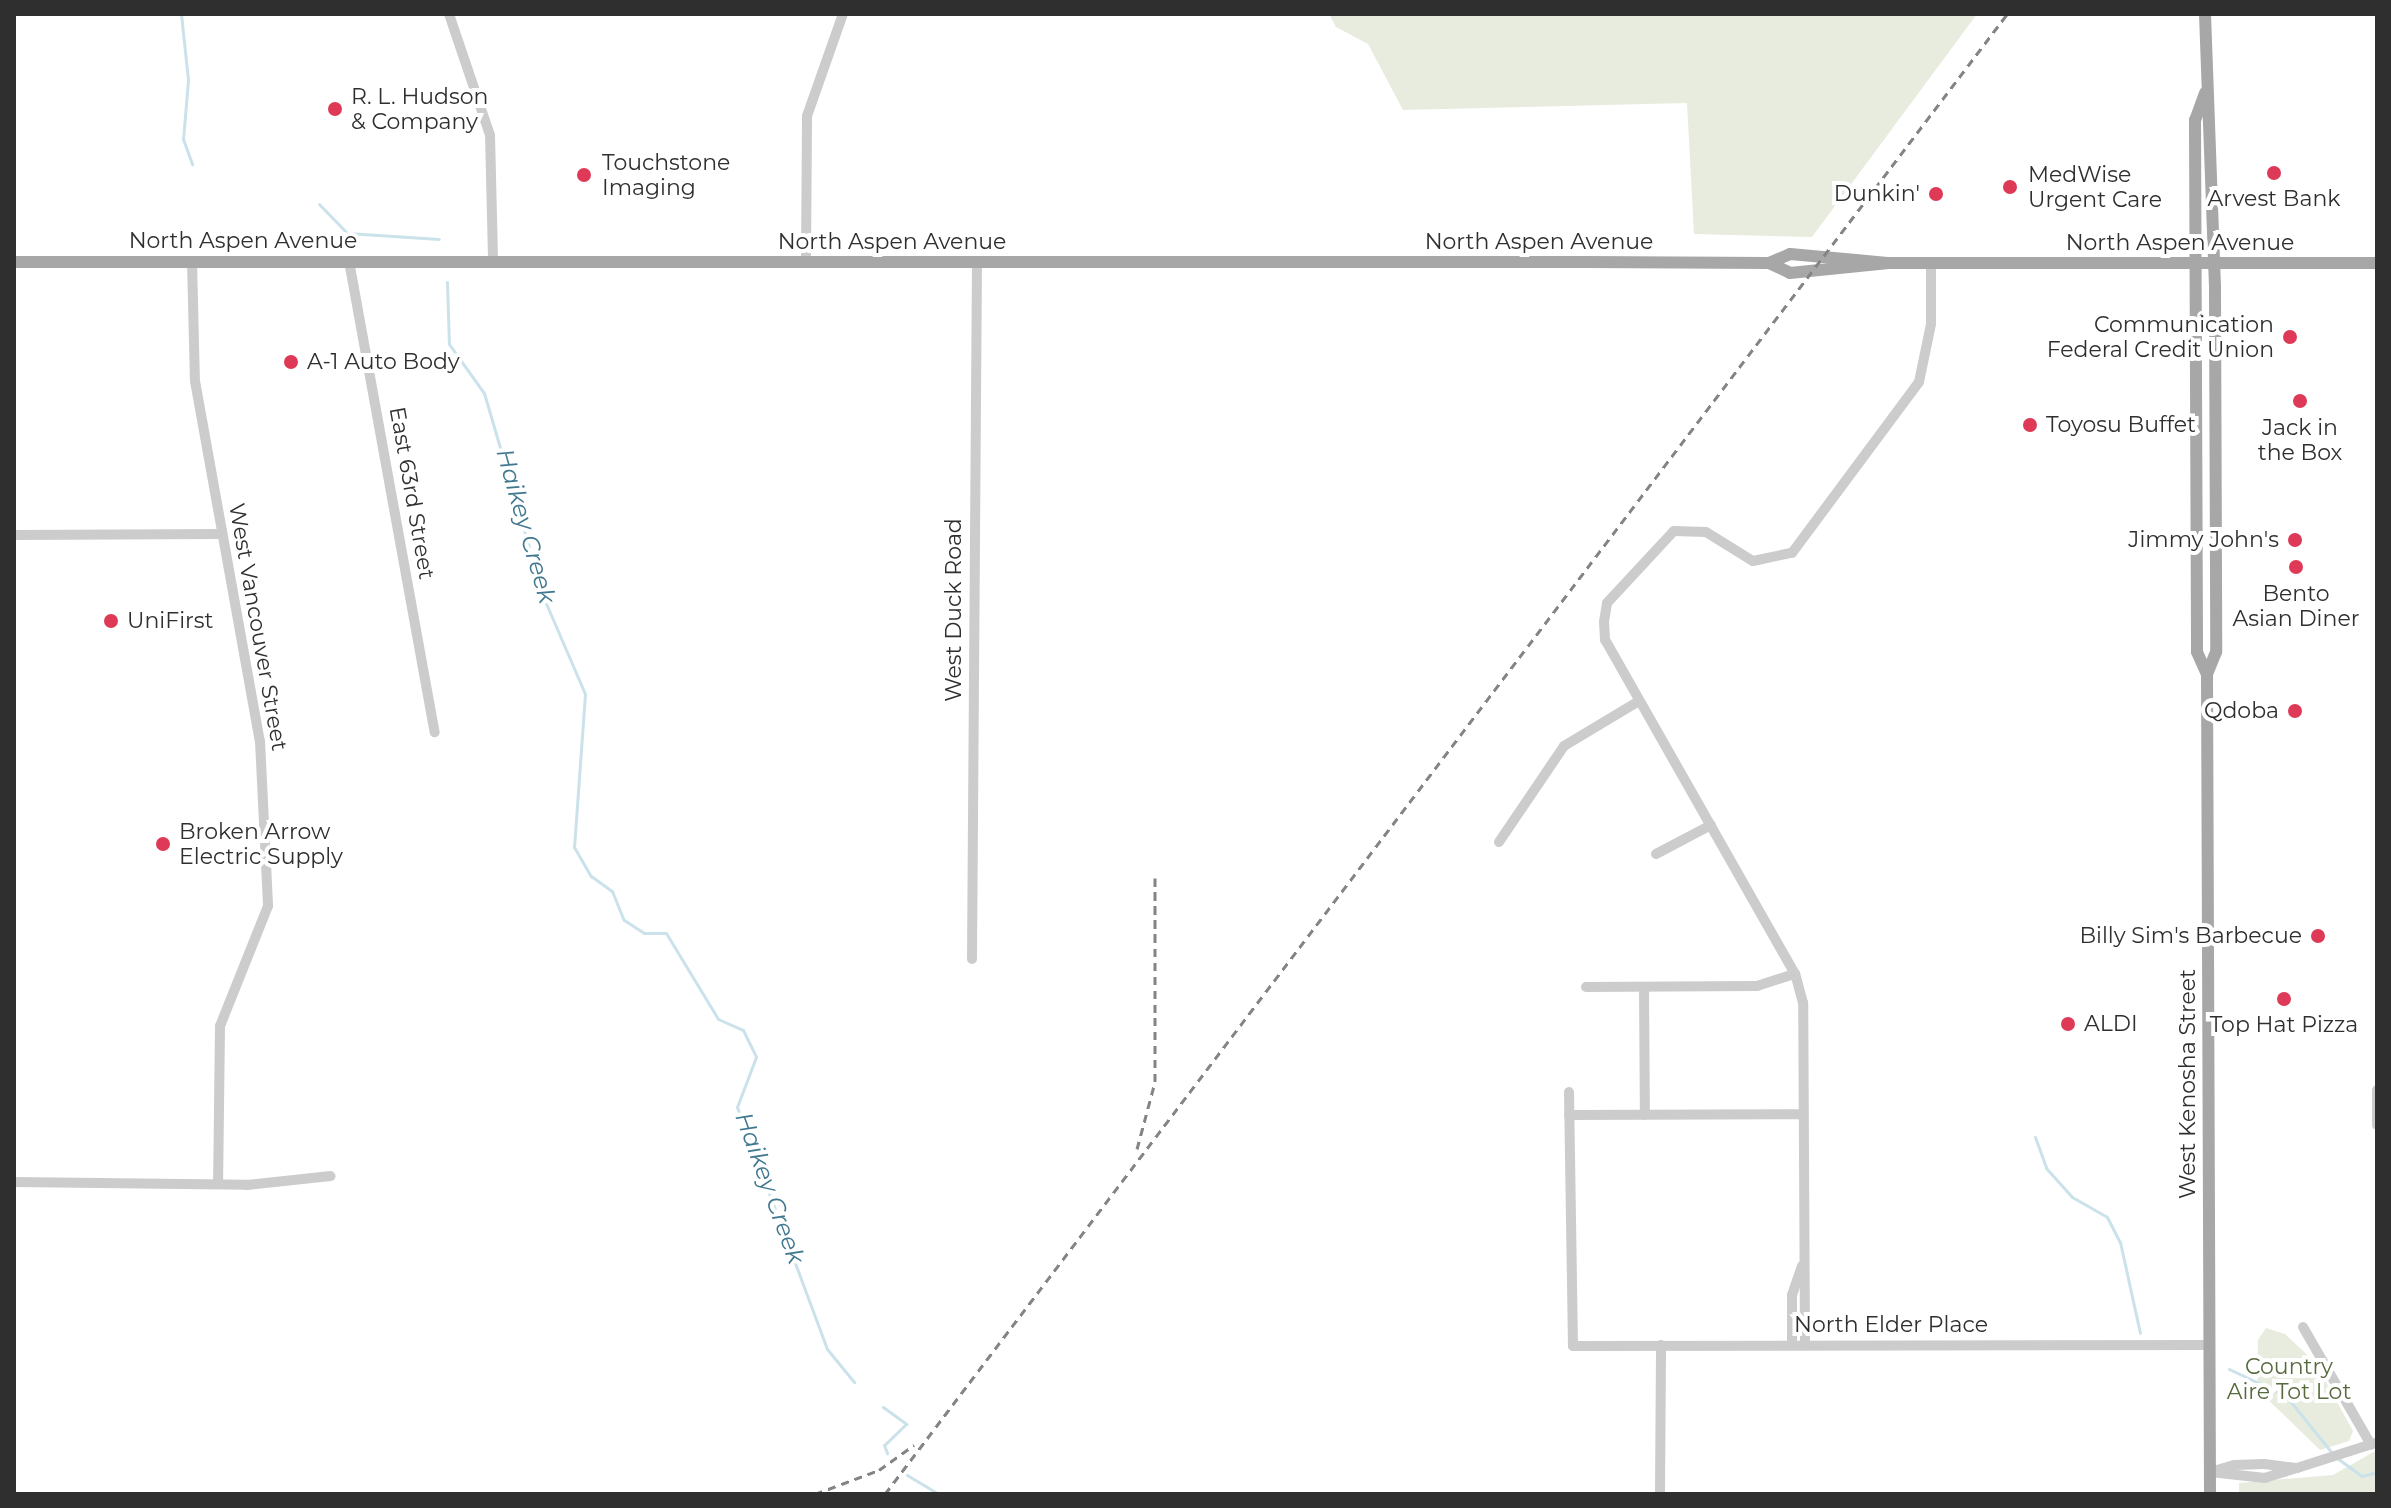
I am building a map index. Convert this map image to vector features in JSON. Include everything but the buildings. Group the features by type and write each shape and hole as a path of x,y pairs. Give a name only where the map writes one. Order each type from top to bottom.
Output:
{"main road":[{"path":"2205,14 2205,93"},
{"name":"West Kenosha Street","path":"2205,93 2195,120 2197,652 2207,674"},
{"name":"West Kenosha Street","path":"2205,93 2214,120 2215,263 2216,652 2207,674 2210,1494"},
{"name":"North Aspen Avenue","path":"14,262 1769,263 1790,254 1888,263 2377,263"},
{"name":"North Aspen Avenue","path":"1769,263 1790,273 1888,263"},
{"path":"2197,487 2215,487"}],"street":[{"path":"449,14 491,143 493,261"},
{"path":"806,261 807,116 812,85 843,14"},
{"name":"West Vancouver Street","path":"192,261 195,381 260,741 268,906 220,1026 218,1184"},
{"name":"East 63rd Street","path":"349,261 435,732"},
{"name":"West Duck Road","path":"972,959 977,262"},
{"path":"1805,1345 1803,1003 1795,974 1605,640 1604,622 1607,603 1660,539 1706,532 1753,561 1779,561 1814,526 1919,382 1931,324 1931,263"},
{"path":"14,535 221,534"},
{"path":"1499,842 1564,746 1639,701"},
{"path":"1656,854 1711,825"},
{"path":"1586,987 1757,986 1795,974"},
{"path":"1644,987 1645,1115"},
{"path":"1569,1092 1569,1115 1803,1114"},
{"path":"2375,1095 2377,1125"},
{"name":"North Elder Place","path":"1569,1115 1573,1346 2209,1345"},
{"path":"14,1182 218,1184 331,1176"},
{"path":"1792,1345 1792,1295 1803,1265"},
{"path":"2210,1472 2265,1478 2346,1456 2374,1444 2303,1327"},
{"path":"1660,1494 1661,1345"}],"green space":[{"path":"1329,14 1977,14 1812,237 1694,234 1687,103 1403,110 1368,44 1336,27"},
{"name":"Country Aire Tot Lot","path":"2266,1328 2285,1334 2315,1362 2353,1431 2349,1441 2320,1450 2257,1389 2258,1340"},
{"path":"2377,1450 2377,1494 2239,1494 2239,1483 2333,1475"}],"waterway":[{"name":"Haikey Creek","path":"181,14 188,80 183,139 192,164"},
{"name":"Haikey Creek","path":"319,204 347,233 439,239"},
{"name":"Haikey Creek","path":"447,282 449,344 484,393 545,601 585,694 574,847 591,876 612,891 624,920 644,933 666,933 718,1019 743,1030 756,1057 737,1107 827,1349 854,1382"},
{"path":"2035,1137 2046,1168 2072,1197 2107,1217 2120,1242 2140,1333"},
{"path":"2229,1369 2286,1396 2332,1453"},
{"name":"Haikey Creek","path":"883,1407 906,1424 884,1445 887,1453"},
{"path":"2337,1458 2362,1476 2377,1472"},
{"name":"Haikey Creek","path":"907,1475 939,1494"}],"railway":[{"path":"885,1494 2007,14"},
{"path":"1137,1149 1155,1082 1155,878"},
{"path":"815,1494 879,1470 914,1445"}],"place":[{"name":"R. L. Hudson & Company","path":"335,109"},
{"name":"Arvest Bank","path":"2274,173"},
{"name":"Touchstone Imaging","path":"584,175"},
{"name":"MedWise Urgent Care","path":"2010,187"},
{"name":"Dunkin'","path":"1936,194"},
{"name":"Communication Federal Credit Union","path":"2290,337"},
{"name":"A-1 Auto Body","path":"291,362"},
{"name":"Jack in the Box","path":"2300,401"},
{"name":"Toyosu Buffet","path":"2030,425"},
{"name":"Jimmy John's","path":"2295,540"},
{"name":"Bento Asian Diner","path":"2296,567"},
{"name":"UniFirst","path":"111,621"},
{"name":"Qdoba","path":"2295,711"},
{"name":"Broken Arrow Electric Supply","path":"163,844"},
{"name":"Billy Sim's Barbecue","path":"2318,936"},
{"name":"Top Hat Pizza","path":"2284,999"},
{"name":"ALDI","path":"2068,1024"}]}
